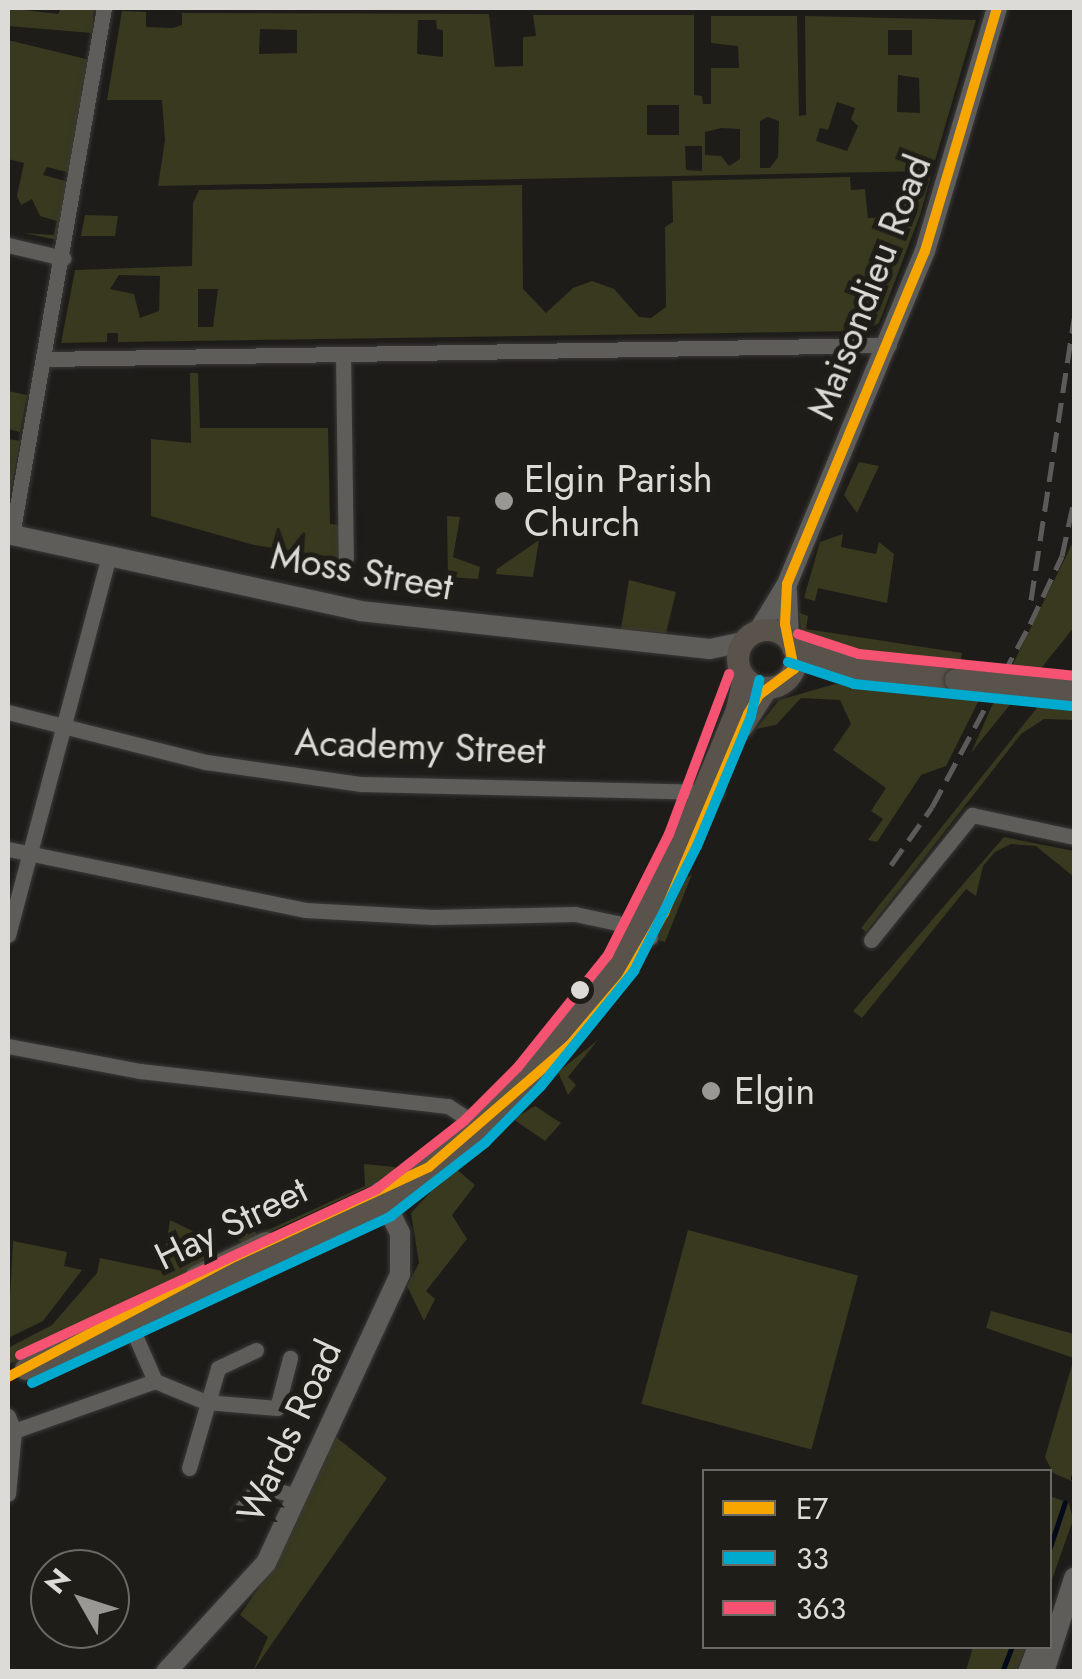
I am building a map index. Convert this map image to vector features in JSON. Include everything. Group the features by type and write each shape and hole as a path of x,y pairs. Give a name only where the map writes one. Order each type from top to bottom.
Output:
{"main road":[{"path":"710,790 751,637 791,645 856,668 1074,690"},
{"path":"710,790 748,714 796,662 791,645"},
{"path":"742,672 776,684 856,668"},
{"name":"Hay Street","path":"17,1373 382,1197 430,1167 479,1126 529,1077 644,936 710,790"}],"street":[{"path":"10,535 64,258 104,8"},
{"name":"Maisondieu Road","path":"751,637 787,584 888,344 943,200 998,8"},
{"path":"8,245 64,258"},
{"path":"44,359 888,344"},
{"path":"343,354 346,558"},
{"name":"Moss Street","path":"10,535 360,611 710,649 751,637"},
{"path":"8,936 108,558"},
{"name":"Maisondieu Road","path":"787,584 791,645"},
{"name":"Moss Street","path":"710,649 742,672"},
{"name":"Academy Street","path":"8,712 206,762 360,784 710,790"},
{"path":"871,940 972,815 1074,836"},
{"path":"8,849 304,910 432,917 575,914 644,936"},
{"path":"8,1046 140,1071 448,1106 479,1126"},
{"name":"Wards Road","path":"166,1672 266,1563 400,1274 400,1233 382,1197"},
{"path":"128,1319 155,1381"},
{"path":"188,1468 218,1368 256,1350"},
{"path":"8,1494 11,1423 155,1381 206,1402 277,1408 290,1358"},
{"path":"240,1511 259,1486 298,1496"},
{"path":"1052,1613 1074,1562"},
{"path":"1052,1647 1074,1578"}],"green space":[{"path":"8,8 58,14 61,8 94,8 92,33 8,26"},
{"path":"122,11 146,12 146,27 173,28 182,25 182,13 489,14 495,67 523,66 523,37 536,36 533,15 694,15 694,95 702,96 703,104 711,104 711,68 739,68 738,46 711,43 711,16 797,16 799,116 806,115 805,16 976,20 932,171 158,186 165,140 162,100 107,100","holes":["418,20 436,20 437,29 443,30 443,57 417,54","260,29 297,30 297,53 259,54","888,30 912,30 912,55 888,55","898,75 919,78 920,113 897,112","837,102 855,108 851,119 858,126 847,151 816,141 820,128 828,130","647,105 679,105 679,135 647,135","768,117 779,121 778,157 770,168 760,168 760,121","740,129 740,159 729,166 721,156 705,155 705,132","685,146 702,146 702,171 686,170"]},
{"path":"8,40 90,60 71,173 47,167 43,175 69,182 57,240 24,233 54,235 57,221 40,216 32,199 21,205 17,196 24,163 8,159"},
{"path":"914,176 931,176 879,323 864,331 118,342 118,333 107,333 107,342 61,343 75,270 192,266 193,203 199,190 522,185 523,289 546,313 573,288 592,281 614,289 639,317 651,318 666,307 665,227 673,222 672,181 850,177 851,190 865,189 868,218 903,216 902,187 915,186","holes":["119,275 160,276 159,311 140,318 134,294 110,289","198,289 218,289 213,327 198,327"]},
{"path":"85,215 118,216 115,236 81,236"},
{"path":"190,373 198,373 200,428 328,428 330,524 340,525 339,558 254,545 151,516 151,439 191,443"},
{"path":"8,391 27,395 20,432 8,429"},
{"path":"8,439 20,441 8,507"},
{"path":"859,462 879,466 857,513 844,495"},
{"path":"447,516 460,517 453,557 480,567 478,579 448,577"},
{"path":"843,534 841,547 876,554 879,542 894,554 887,603 818,588 815,601 804,598 820,542"},
{"path":"539,540 533,577 496,574 497,569"},
{"path":"1074,540 1074,627 1039,671 1011,668"},
{"path":"629,580 676,592 666,633 621,629"},
{"path":"799,613 808,616 806,629 962,653 960,664 826,650 802,635"},
{"path":"835,684 980,698 946,766 921,775 877,842 868,840 883,819 871,811 886,788 833,750 851,724 840,700 801,698 776,725 756,729 779,700"},
{"path":"995,699 1013,701 971,753"},
{"path":"1040,704 1074,708 1074,720 1044,719 1021,734 866,932 861,928"},
{"path":"1004,837 1074,851 1074,877 1036,846 1011,844 995,852 983,866 976,896 966,889 862,1018 853,1011"},
{"path":"692,874 665,942 655,939 686,879"},
{"path":"598,1040 568,1077 576,1085 568,1095 558,1072"},
{"path":"535,1106 561,1123 545,1141 513,1119"},
{"path":"364,1164 395,1167 394,1175 244,1244 230,1235 228,1228 248,1219 257,1235 365,1186"},
{"path":"454,1167 475,1185 452,1215 467,1239 426,1291 435,1299 424,1321 407,1286 419,1263 411,1213"},
{"path":"170,1220 207,1238 206,1263 8,1365 8,1348 52,1325 97,1273 100,1258 162,1271"},
{"path":"688,1230 858,1276 811,1449 641,1404"},
{"path":"13,1241 67,1252 64,1266 82,1270 43,1321 8,1338"},
{"path":"991,1311 1074,1334 1074,1358 986,1328"},
{"path":"1074,1358 1074,1482 1053,1473 1045,1457"},
{"path":"336,1437 387,1478 253,1671 268,1637 240,1615 281,1555"},
{"path":"1052,1497 1069,1503 1073,1520 1052,1579"},
{"path":"972,1649 1025,1649 1016,1671 966,1671"}],"waterway":[{"path":"1073,1478 1074,1474"},
{"path":"1052,1541 1065,1502"},
{"path":"1002,1672 1011,1649"}],"railway":[{"path":"1031,600 1074,318"},
{"path":"891,865 932,807 1030,624 1062,556 1074,500"}],"transit line":[{"name":"E7","path":"8,1377 228,1260 429,1167 570,1045 626,979 664,913 748,714 759,695 794,669 785,624 787,584 925,251 997,8"},
{"name":"363","path":"798,634 859,654 1074,676"},
{"name":"33","path":"788,662 854,684 1072,706"},
{"name":"363","path":"20,1355 377,1189 464,1121 518,1067 608,955 669,834 729,674"},
{"name":"33","path":"32,1383 391,1216 485,1143 541,1086 634,971 697,846 751,716 759,680"}],"place":[{"name":"Elgin Parish Church","path":"504,501"},
{"name":"Elgin","path":"711,1091"}]}
